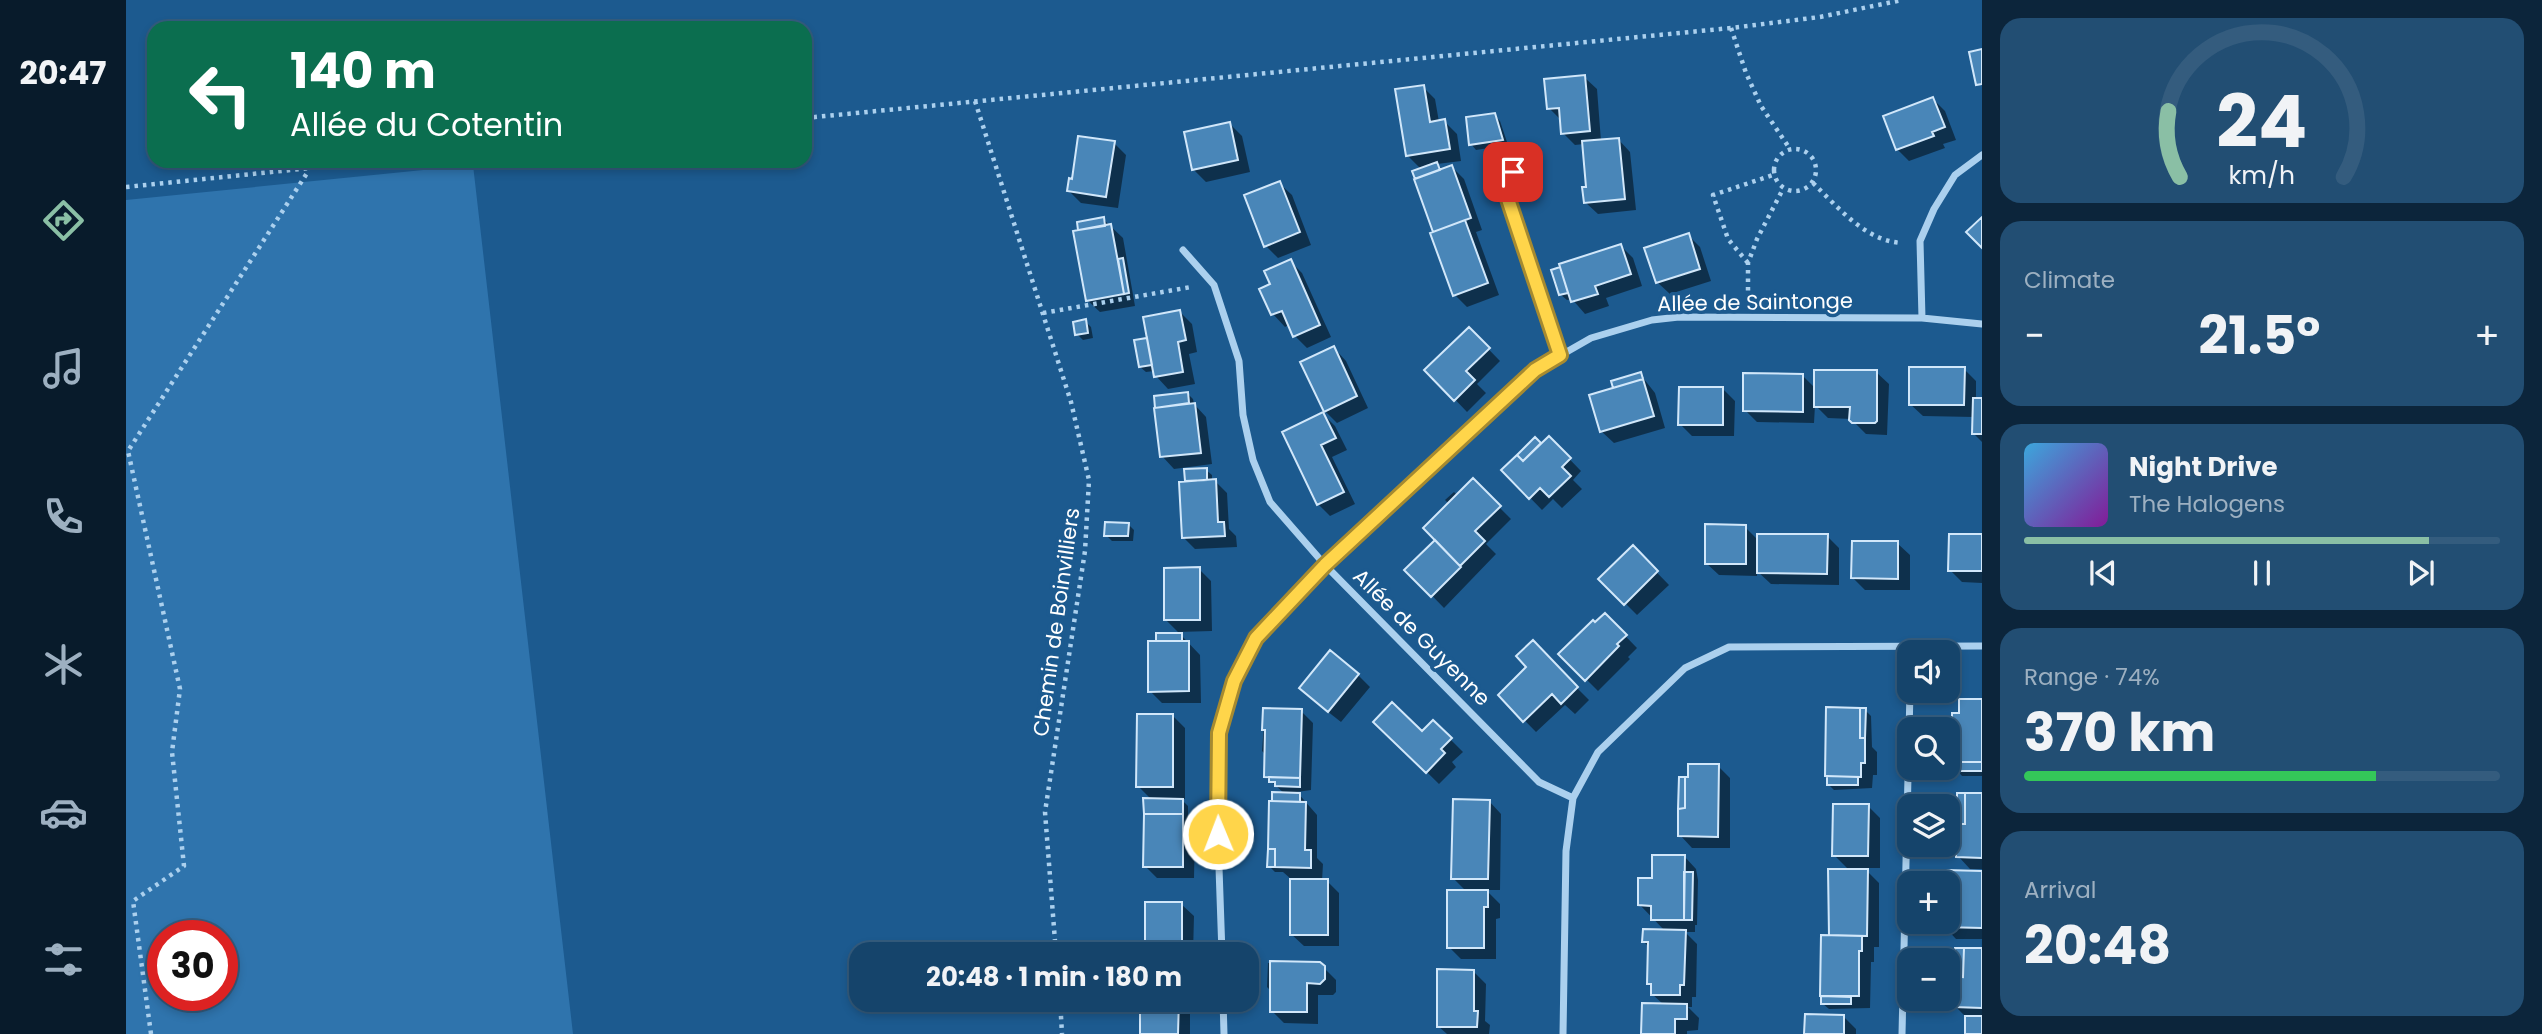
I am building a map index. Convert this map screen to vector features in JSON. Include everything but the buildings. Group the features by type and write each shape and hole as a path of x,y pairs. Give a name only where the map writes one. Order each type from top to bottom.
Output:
{"street":[{"path":"1922,318 1920,241 1934,209 1955,175 1982,155"},
{"path":"1513,172 1508,199 1560,355"},
{"name":"Allée de Guyenne","path":"1184,250 1212,283 1239,361 1243,415 1253,460 1270,502 1325,565 1539,782 1573,798"},
{"name":"Allée de Saintonge","path":"1222,942 1217,810 1219,733 1234,681 1256,638 1325,565 1535,370 1591,338 1653,320 1746,316 1922,318 1982,324"},
{"path":"1960,647 1982,646"},
{"path":"1563,1034 1566,851 1573,798 1598,752 1685,668 1729,647 1897,650"},
{"path":"1902,1034 1910,703"},
{"path":"1223,1012 1224,1034"}],"path":[{"path":"812,117 1731,28 1820,16 1902,0"},
{"path":"1731,28 1746,73 1761,106 1790,149"},
{"name":"Chemin de Boinvilliers","path":"975,101 1071,402 1089,480 1085,551 1045,811 1055,942"},
{"path":"1790,149 1799,149 1813,158 1816,174 1813,183 1799,192 1783,189 1773,175 1776,159 1790,149"},
{"path":"126,187 324,168"},
{"path":"151,1034 133,901 184,866 172,752 180,689 128,451 309,170"},
{"path":"1748,263 1728,239 1713,195 1773,175"},
{"path":"1813,183 1852,220 1881,240 1900,244 1920,241"},
{"path":"1746,316 1748,263 1756,239 1783,189"},
{"path":"1043,313 1212,283"},
{"path":"1061,1012 1062,1034"}],"shaded area":[{"path":"443,168 473,168 573,1034 126,1034 126,200"}],"route":[{"path":"1218,834 1219,733 1234,681 1256,638 1325,565 1535,370 1560,355 1508,199 1513,172"}]}
